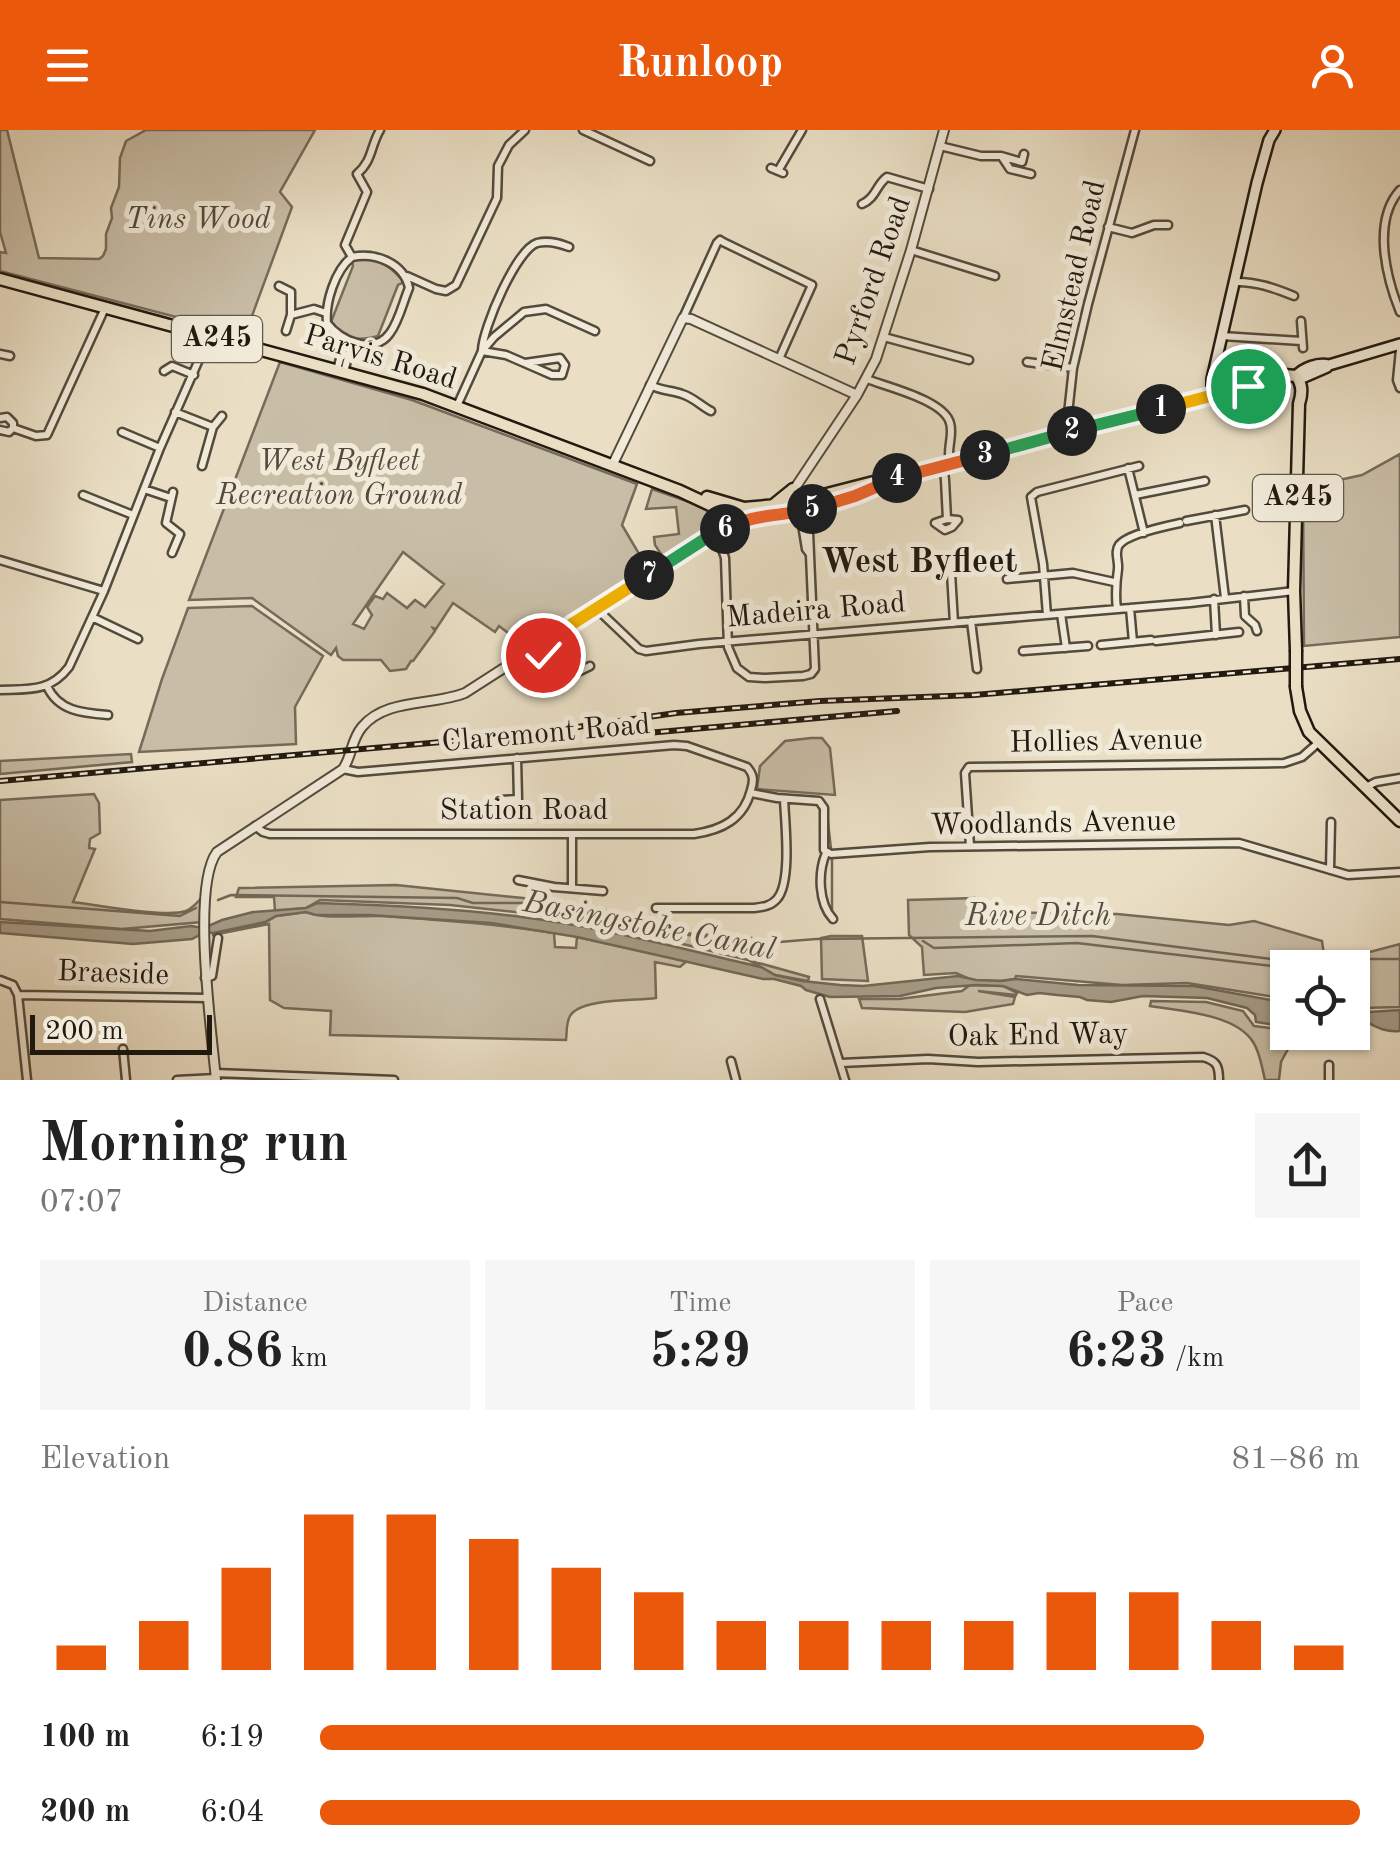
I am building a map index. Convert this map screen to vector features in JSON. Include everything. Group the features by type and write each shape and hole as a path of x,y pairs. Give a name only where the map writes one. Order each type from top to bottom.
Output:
{"main road":[{"path":"1212,394 1221,336 1263,159 1275,130"},
{"name":"Parvis Road","path":"0,279 423,394 730,510"},
{"path":"1296,376 1304,377 1328,365 1400,347"},
{"name":"A245","path":"730,510 749,517 855,496 893,479 946,464 1212,394 1290,381 1296,376 1301,386 1294,591 1298,705 1304,724 1318,743 1400,821"},
{"path":"772,507 794,488"},
{"name":"A245","path":"730,510 802,506"},
{"path":"719,532 749,517"}],"street":[{"path":"352,257 345,245 367,192 357,174 369,162 380,130"},
{"path":"406,276 409,288 390,333 382,340 370,344 348,341 328,324 326,313 344,264 352,257 362,255 390,263 406,276 446,291 456,285 497,198 498,166 525,130"},
{"path":"582,130 650,161"},
{"path":"777,171 802,130"},
{"name":"Pyrford Road","path":"794,488 867,379 911,250 944,130"},
{"name":"Elmstead Road","path":"1066,433 1074,368 1134,130"},
{"path":"940,146 1022,162 1024,154"},
{"path":"1002,156 1010,169 1031,174"},
{"path":"867,204 887,177 929,188"},
{"path":"1400,190 1393,198 1385,225 1386,266 1400,312"},
{"path":"1108,226 1132,233 1154,225 1168,226"},
{"path":"612,466 720,240 812,285 779,359"},
{"path":"482,351 483,335 526,250 535,244 555,242 569,247"},
{"path":"911,250 995,276"},
{"path":"1234,282 1262,284 1294,296"},
{"path":"279,286 291,292 291,315 286,330"},
{"path":"0,430 13,428 36,436 47,435 105,308"},
{"path":"457,406 482,351 522,314 546,308 596,331"},
{"path":"291,315 314,309 326,313"},
{"path":"683,318 857,395"},
{"path":"1221,336 1302,344 1301,321"},
{"path":"0,690 46,686 61,678 69,666 210,337"},
{"path":"884,337 965,358"},
{"path":"340,371 348,341"},
{"path":"1399,382 1400,347"},
{"path":"482,351 558,376 565,364 555,357 524,363"},
{"path":"0,354 10,356"},
{"path":"1027,362 1074,368"},
{"path":"168,365 194,375"},
{"path":"867,379 926,401 946,414 951,426 946,464 947,520"},
{"path":"650,385 663,392 685,395 712,410"},
{"path":"176,412 213,427"},
{"path":"202,466 213,427 222,416"},
{"path":"0,418 11,419 13,428"},
{"path":"122,432 160,448"},
{"path":"1047,615 1032,495 1139,466"},
{"path":"1128,468 1144,532"},
{"path":"1135,495 1206,482"},
{"path":"144,488 172,496 166,523 180,534 172,552"},
{"path":"730,510 719,532 724,558 727,641 732,660 741,673 754,678 807,676 814,671 809,553 802,506 794,488"},
{"path":"83,495 133,515"},
{"path":"216,1077 204,919 212,859 220,849 343,770 354,738 372,717 399,706 447,699 464,692 719,532 730,510"},
{"path":"1117,609 1114,582 1119,544 1144,532 1246,510"},
{"path":"1215,516 1224,598"},
{"path":"0,560 104,591"},
{"path":"951,573 954,622"},
{"path":"1008,579 1073,573 1114,582"},
{"name":"Madeira Road","path":"597,608 642,651 1294,591"},
{"path":"1244,596 1246,616 1256,632"},
{"path":"1214,600 1216,634"},
{"path":"1130,608 1133,642"},
{"path":"1061,614 1066,648"},
{"path":"92,618 138,639"},
{"path":"971,621 979,654 977,669"},
{"path":"1101,644 1239,632"},
{"path":"539,646 550,671 556,675 586,670"},
{"path":"1023,651 1088,646"},
{"path":"46,686 58,704 108,716"},
{"name":"Hollies Avenue","path":"970,846 965,772 969,766 1284,763 1302,758 1318,743"},
{"name":"Claremont Road","path":"343,770 358,772 687,746 750,769 751,793"},
{"path":"500,800 518,799 517,758"},
{"path":"1366,786 1400,778"},
{"path":"751,793 815,799 822,804 826,853 822,862 822,900 833,919"},
{"name":"Station Road","path":"256,826 268,834 703,833 739,816 751,793"},
{"path":"656,908 754,908 776,900 785,875 784,799"},
{"path":"1330,870 1331,822"},
{"path":"572,834 572,888"},
{"name":"Woodlands Avenue","path":"826,853 970,846 1239,843 1350,876 1400,872"},
{"path":"518,880 603,891"},
{"path":"668,908 669,918"},
{"path":"206,978 212,976 218,938"},
{"path":"0,980 13,985 18,996 27,1080"},
{"name":"Braeside","path":"18,996 208,998"},
{"path":"820,999 845,1080"},
{"path":"123,1049 126,1080"},
{"name":"Oak End Way","path":"841,1063 1203,1056 1219,1068 1219,1080"},
{"path":"732,1061 736,1080"},
{"path":"1329,1064 1329,1080 1337,1080"},
{"path":"177,1080 394,1080"}],"green space":[{"name":"Tins Wood","path":"0,130 7,130 39,258 99,259 106,249 126,141 146,130 315,130 280,192 292,207 245,335 0,271 0,252 6,253 0,232"},
{"path":"361,258 385,265 404,282 398,285 378,336 364,339 346,335 331,322 352,262"},
{"name":"West Byfleet Recreation Ground","path":"280,362 412,400 637,484 622,525 648,569 528,648 499,626 495,632 453,603 406,669 390,671 381,660 343,660 336,648 331,655 252,598 189,600","holes":["403,552 444,584 425,607 415,600 407,608 387,593 383,599 375,596 367,607 372,615 364,629 353,624"]},
{"path":"1400,454 1400,637 1304,646 1303,488 1362,475"},
{"path":"652,489 715,511 713,527 663,557 654,537 679,534 676,507 646,509"},
{"path":"252,606 323,656 295,707 296,744 139,752 188,608"},
{"path":"822,738 830,748 835,795 757,789 760,766 785,741"},
{"path":"131,754 132,762 0,774 0,761"},
{"path":"94,794 99,803 100,833 90,839 89,848 95,849 73,902 177,913 189,910 204,895 202,922 122,929 0,919 0,800"},
{"path":"396,885 596,907 655,931 751,938 748,960 533,914 450,905 320,900 306,908 275,911 274,897 236,897 239,888"},
{"path":"975,898 980,912 1117,914 1229,925 1254,921 1322,941 1323,950 1270,950 1270,996 1187,983 1122,985 1016,976 1000,981 972,980 956,973 924,975 922,947 909,935 908,900"},
{"path":"306,912 533,930 554,933 555,947 576,948 577,937 687,961 680,967 655,962 656,998 596,1003 576,1010 569,1019 566,1040 330,1035 331,1011 284,1008 270,1000 269,924 213,935 276,916"},
{"path":"862,936 868,981 822,979 821,938"},
{"path":"1400,944 1400,1007 1370,1008 1370,952"},
{"path":"748,960 809,977 808,981 775,975"},
{"path":"970,985 1003,986 1017,993 978,991 1015,997 1013,1004 965,1012 862,1008 859,999 899,999 962,991"},
{"path":"1151,1001 1206,1002 1243,1011 1254,1026 1270,1028 1270,1050 1288,1050 1279,1080 1265,1080 1255,1046 1234,1025 1206,1015 1150,1006"}],"shaded area":[{"path":"317,903 394,906 552,921 761,967 775,975 802,981 840,985 958,976 1078,985 1194,986 1270,1000 1270,1024 1256,1022 1247,1008 1207,998 1143,996 1111,1002 1027,995 1003,986 976,985 900,996 830,997 774,979 491,923 306,912 205,932 192,939 133,944 0,933 0,922 150,931 204,928 253,912 306,908"},
{"path":"1400,1010 1400,1031 1370,1024 1370,1012"}],"waterway":[{"path":"826,805 831,849"},
{"path":"832,859 832,912"},
{"name":"Rive Ditch","path":"218,900 231,895 457,898 473,903 523,903 595,917 632,930 672,934"},
{"name":"Rive Ditch","path":"0,902 180,916 196,908"},
{"name":"Rive Ditch","path":"675,934 779,942 1092,936 1271,959 1400,959"},
{"path":"923,941 934,948 1077,943 1270,966"}],"railway":[{"path":"0,781 521,735 676,713 820,701 974,695 1400,659"},
{"path":"613,736 897,711"}],"district":[{"name":"West Byfleet","path":"919,562"}],"route":[{"path":"543,655 539,646 557,633 711,535 749,517 778,516 828,505 893,479 1248,386"}],"water label":[{"name":"Basingstoke Canal","path":"649,927"}]}
